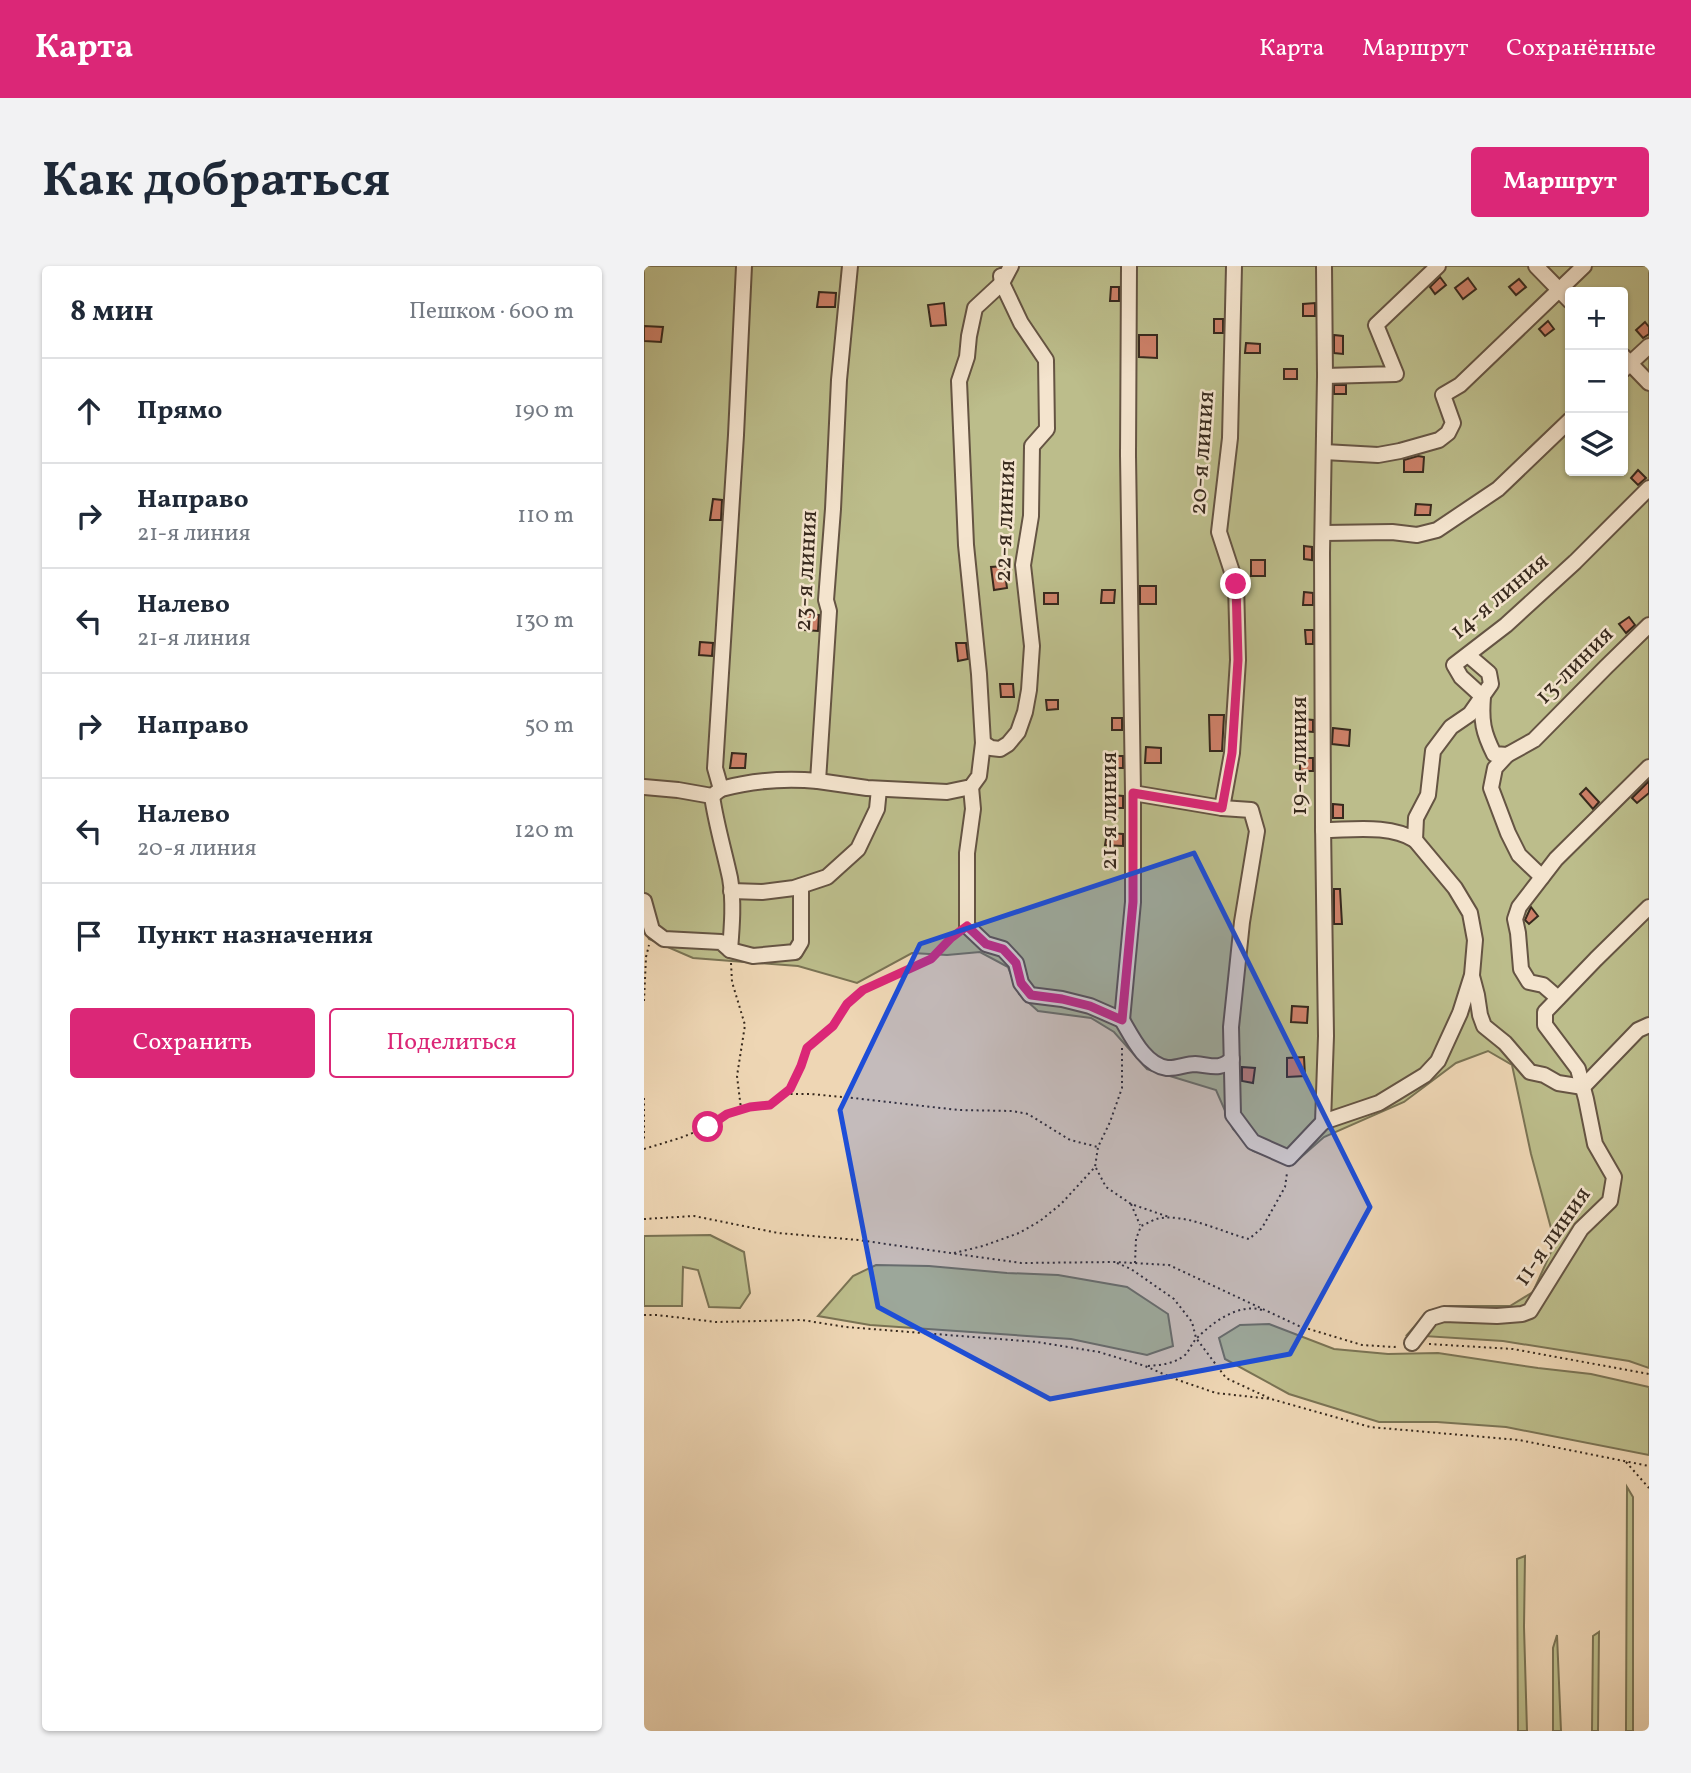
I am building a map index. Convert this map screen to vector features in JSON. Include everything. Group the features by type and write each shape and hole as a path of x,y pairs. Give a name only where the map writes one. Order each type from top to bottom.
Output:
{"street":[{"path":"730,950 731,891 715,817 715,768 744,266"},
{"name":"23-я линия","path":"818,781 839,380 850,266"},
{"name":"22-я линия","path":"983,743 1000,749 1008,744 1018,732 1025,712 1032,646 1023,565 1031,516 1032,446 1046,429 1046,360 1021,323 1002,283 1001,266"},
{"name":"22-я линия","path":"971,787 979,776 983,743 966,545 959,381 967,357 975,308 1002,283 1011,266"},
{"name":"21-я линия","path":"1122,1020 1133,902 1128,455 1129,266"},
{"name":"20-я линия","path":"1222,808 1232,753 1238,660 1236,584 1219,532 1230,438 1234,266"},
{"name":"19-я линия","path":"1323,1122 1326,1036 1322,553 1324,266"},
{"path":"1325,376 1396,374 1376,325 1438,266"},
{"path":"1536,266 1565,296"},
{"path":"1324,452 1378,455 1401,451 1439,439 1448,433 1454,423 1443,395 1460,385 1584,266"},
{"path":"1628,361 1649,345"},
{"path":"1628,366 1649,383"},
{"path":"1324,533 1392,532 1417,535 1437,530 1498,489 1565,425"},
{"name":"14-я линия","path":"1483,697 1461,677 1454,665 1506,625 1649,488"},
{"name":"13-линия","path":"1507,755 1534,740 1649,625"},
{"path":"1415,839 1416,818 1428,795 1433,751 1451,727 1470,714 1491,684 1489,673 1468,655"},
{"path":"1483,697 1481,719 1487,741 1494,754 1507,755"},
{"path":"1507,755 1495,768 1491,788 1519,855 1542,877"},
{"path":"1558,998 1543,985 1529,982 1521,969 1515,919 1519,907 1556,859 1649,768"},
{"path":"644,787 717,793 746,782 776,779 879,789 947,792 971,787 974,809 967,853 967,926 986,944 1003,949 1016,963 1021,983 1031,995 1090,1006 1122,1020 1139,1050 1157,1064 1168,1068 1195,1064 1225,1066 1231,1059"},
{"path":"731,891 762,892 794,888 827,877 858,849 877,809 879,789"},
{"path":"1133,793 1222,808 1251,810 1257,831 1242,922 1231,1027 1233,1115 1253,1142 1289,1158 1323,1122 1379,1103 1425,1075 1438,1061 1460,1013 1472,975 1475,940 1469,913 1455,888 1415,839 1403,832 1323,830"},
{"path":"644,901 652,930 664,939 722,942 730,950 753,956 794,952 802,942 801,886"},
{"name":"11-я линия","path":"1412,1343 1431,1318 1444,1314 1497,1316 1530,1311 1581,1229 1610,1202 1614,1177 1595,1144 1578,1069 1545,1025 1545,1012 1649,908"},
{"path":"1472,975 1484,1026 1505,1043 1531,1072 1544,1075 1558,1083 1583,1087 1638,1030 1649,1025"}],"path":[{"path":"644,1149 680,1139 708,1127 727,1114 770,1105 790,1089 807,1048 833,1026 847,1004 863,990 931,959 967,926"},
{"path":"644,1001 646,957 652,930"},
{"path":"730,950 732,982 745,1025 737,1076 741,1110"},
{"path":"953,1254 1019,1233 1040,1221 1061,1204 1095,1167 1098,1147 1122,1088 1122,1047"},
{"path":"784,1094 842,1097 958,1110 1012,1111 1028,1114 1070,1140 1098,1147"},
{"path":"644,1098 644,1139"},
{"path":"1095,1167 1106,1187 1131,1204 1249,1239 1262,1228 1285,1187 1289,1158"},
{"path":"1131,1204 1141,1226"},
{"path":"644,1219 694,1216 778,1233 858,1240 1021,1263 1116,1262 1168,1265 1299,1326 1362,1345 1394,1347 1412,1343 1513,1349 1649,1374"},
{"path":"1135,1263 1136,1239 1141,1226 1157,1219 1172,1217"},
{"path":"1116,1262 1131,1269 1174,1299 1192,1322 1196,1338 1226,1378 1271,1399 1370,1427 1519,1440 1649,1466"},
{"path":"1145,1366 1172,1363 1186,1354 1196,1338 1221,1317 1256,1308 1269,1312"},
{"path":"644,1315 716,1322 802,1320 1037,1342 1098,1352 1145,1366 1175,1380 1216,1393 1271,1399"},
{"path":"1626,1461 1649,1489"}],"highlighted area":[{"path":"1194,853 1370,1207 1290,1354 1050,1399 878,1307 840,1110 920,944"}],"green space":[{"path":"644,266 1649,266 1649,1368 1629,1361 1503,1341 1407,1335 1428,1311 1450,1306 1510,1306 1533,1292 1555,1243 1531,1154 1512,1065 1488,1051 1456,1063 1404,1102 1324,1137 1292,1165 1253,1151 1233,1129 1216,1090 1147,1069 1114,1032 1091,1018 1038,1011 1019,994 1008,967 980,952 947,955 912,953 857,983 798,966 693,958 649,939 644,929"},
{"path":"710,1235 744,1252 750,1293 740,1308 709,1307 698,1270 683,1267 682,1306 644,1306 644,1236"},
{"path":"876,1265 1058,1275 1127,1287 1168,1314 1173,1346 1147,1355 1071,1339 870,1325 818,1316 853,1276"},
{"path":"1269,1324 1334,1349 1388,1354 1438,1353 1591,1374 1649,1387 1649,1455 1506,1427 1437,1422 1379,1422 1289,1394 1225,1359 1219,1338 1240,1325"},
{"path":"1627,1487 1633,1497 1633,1731 1626,1731"},
{"path":"1525,1556 1527,1731 1518,1731 1517,1559"},
{"path":"1599,1632 1598,1731 1592,1731 1593,1636"},
{"path":"1557,1635 1561,1731 1553,1731 1553,1648"}],"building":[{"path":"1440,277 1446,285 1435,294 1430,287"},
{"path":"1468,278 1476,289 1463,299 1455,288"},
{"path":"1519,279 1526,287 1516,295 1509,287"},
{"path":"1111,287 1119,287 1119,301 1110,301"},
{"path":"819,292 836,293 835,307 817,307"},
{"path":"944,303 946,325 931,326 928,305"},
{"path":"1315,303 1315,316 1303,316 1303,304"},
{"path":"1214,319 1223,319 1223,333 1214,333"},
{"path":"1548,321 1554,329 1545,336 1539,329"},
{"path":"1645,322 1649,327 1649,334 1643,338 1636,330"},
{"path":"644,326 663,327 661,342 644,341"},
{"path":"1139,335 1157,335 1157,358 1139,357"},
{"path":"1334,335 1343,336 1343,354 1334,353"},
{"path":"1246,343 1260,344 1260,353 1245,353"},
{"path":"1284,369 1297,369 1297,379 1284,379"},
{"path":"1334,385 1346,385 1346,394 1334,394"},
{"path":"1424,457 1423,472 1404,472 1404,460"},
{"path":"1638,470 1646,478 1638,485 1631,478"},
{"path":"713,499 722,500 721,520 710,520"},
{"path":"1416,504 1431,505 1430,515 1415,515"},
{"path":"1304,546 1312,547 1312,560 1304,559"},
{"path":"1251,560 1265,560 1265,576 1251,576"},
{"path":"1004,566 1007,588 994,590 991,567"},
{"path":"1140,586 1156,586 1156,604 1140,604"},
{"path":"1102,590 1115,590 1114,603 1101,603"},
{"path":"1304,592 1313,593 1313,605 1303,605"},
{"path":"1044,593 1058,593 1058,604 1044,604"},
{"path":"807,613 819,615 818,631 805,630"},
{"path":"1629,617 1635,625 1626,633 1619,624"},
{"path":"1305,630 1313,630 1313,644 1306,644"},
{"path":"700,642 713,643 712,656 699,655"},
{"path":"956,643 966,643 968,659 958,661"},
{"path":"1000,684 1013,684 1014,697 1001,697"},
{"path":"1046,700 1058,700 1058,709 1047,710"},
{"path":"1209,715 1224,715 1222,751 1210,751"},
{"path":"1112,718 1122,718 1122,730 1112,730"},
{"path":"1302,719 1313,720 1313,732 1302,731"},
{"path":"1333,728 1350,730 1349,746 1332,744"},
{"path":"1146,747 1161,748 1161,763 1145,763"},
{"path":"732,753 746,754 745,768 730,768"},
{"path":"1113,756 1123,756 1123,768 1113,768"},
{"path":"1300,758 1313,758 1313,771 1300,771"},
{"path":"1649,781 1649,793 1637,803 1632,798"},
{"path":"1586,788 1599,802 1593,809 1580,794"},
{"path":"1112,795 1123,796 1123,808 1113,808"},
{"path":"1333,804 1343,805 1343,818 1333,818"},
{"path":"1107,833 1123,834 1123,846 1105,845"},
{"path":"1334,889 1340,889 1342,924 1334,924"},
{"path":"1531,907 1538,916 1529,924 1525,920"},
{"path":"1292,1006 1308,1007 1307,1023 1291,1022"},
{"path":"1304,1057 1305,1076 1287,1077 1287,1058"},
{"path":"1242,1067 1255,1068 1253,1083 1242,1081"}],"route":[{"path":"708,1127 727,1114 750,1107 770,1105 790,1089 807,1048 833,1026 847,1004 863,990 931,959 967,926 986,944 1003,949 1016,963 1021,983 1031,995 1090,1006 1122,1020 1133,902 1133,793 1222,808 1232,753 1238,660 1236,584"}]}
